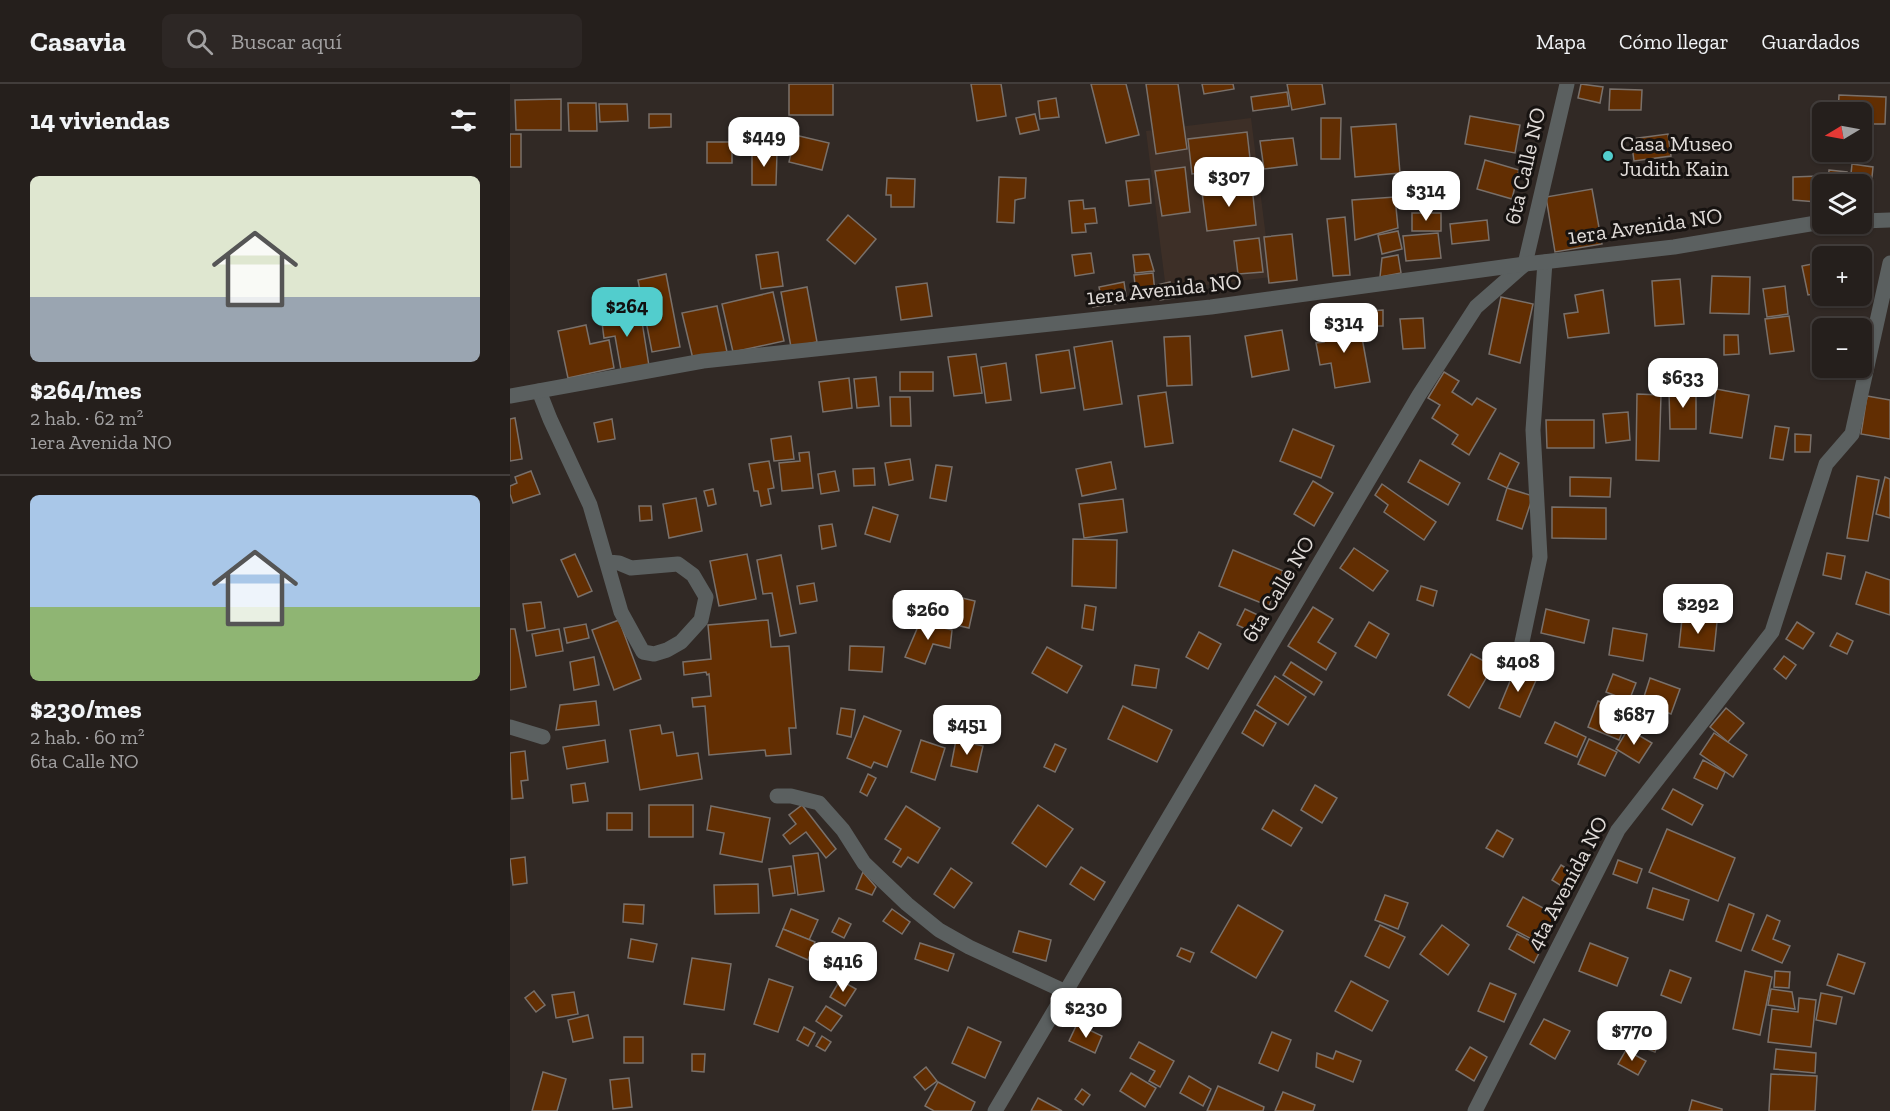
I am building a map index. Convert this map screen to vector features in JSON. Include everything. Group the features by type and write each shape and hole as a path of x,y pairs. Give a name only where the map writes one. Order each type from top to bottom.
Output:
{"street":[{"name":"6ta Calle NO","path":"995,1111 1419,395 1476,307 1525,264 1567,84"},
{"path":"1872,221 1890,220"},
{"name":"1era Avenida NO","path":"510,396 704,361 1211,307 1525,264 1674,247 1812,224"},
{"path":"1518,661 1540,556 1533,430 1545,262"},
{"name":"4ta Avenida NO","path":"1474,1111 1618,830 1772,632 1826,464 1852,434 1890,263"},
{"path":"539,391 590,505 621,612 643,652 654,654 667,650 681,642 701,620 705,597 693,575 678,564 631,568 619,563 608,562"},
{"path":"510,727 543,737"},
{"path":"777,796 791,796 819,803 843,830 864,862 907,904 939,930 969,947 1066,992"}],"shaded area":[{"path":"1251,118 1271,277 1166,290 1146,131"}],"building":[{"path":"789,84 833,84 833,115 789,115"},
{"path":"971,84 1001,84 1006,116 977,121"},
{"path":"1091,84 1126,84 1139,135 1106,143"},
{"path":"1146,84 1178,84 1187,149 1156,154"},
{"path":"1202,84 1233,84 1234,89 1204,94"},
{"path":"1287,84 1322,84 1325,104 1292,110"},
{"path":"1581,84 1603,87 1600,103 1578,98"},
{"path":"1610,89 1642,90 1641,110 1609,110"},
{"path":"1287,92 1289,106 1253,111 1251,97"},
{"path":"1839,95 1886,97 1885,124 1872,124 1872,102 1839,102"},
{"path":"1056,98 1059,117 1040,119 1038,101"},
{"path":"561,99 561,130 516,130 515,100"},
{"path":"568,103 596,103 597,131 569,131"},
{"path":"599,104 627,104 628,121 600,122"},
{"path":"649,114 671,114 671,127 649,128"},
{"path":"1035,114 1039,130 1020,134 1016,118"},
{"path":"1470,116 1520,125 1515,153 1465,144"},
{"path":"1321,118 1341,118 1340,159 1321,159"},
{"path":"1396,124 1400,173 1355,177 1351,127"},
{"path":"1247,132 1251,167 1192,174 1188,139"},
{"path":"510,134 521,134 521,167 510,167"},
{"path":"1668,134 1671,156 1634,161 1631,139"},
{"path":"795,135 829,143 822,170 789,162"},
{"path":"1293,138 1297,165 1264,169 1260,141"},
{"path":"707,142 732,142 732,163 707,163"},
{"path":"752,151 777,152 776,185 752,185"},
{"path":"1485,160 1519,170 1512,199 1477,189"},
{"path":"1852,164 1873,167 1872,177 1872,174 1851,174"},
{"path":"1185,167 1190,212 1162,216 1155,171"},
{"path":"1829,170 1847,172 1847,174 1829,174"},
{"path":"1812,176 1812,202 1793,200 1793,177"},
{"path":"999,177 1026,178 1025,198 1015,200 1014,223 997,222"},
{"path":"887,178 915,179 914,207 891,207 891,195 886,195"},
{"path":"1149,179 1151,203 1129,206 1126,181"},
{"path":"1252,186 1256,225 1207,231 1202,192"},
{"path":"1592,189 1602,244 1555,252 1546,197"},
{"path":"1395,197 1398,228 1355,240 1352,200"},
{"path":"1083,200 1084,209 1095,208 1097,223 1085,224 1086,232 1072,233 1069,201"},
{"path":"1412,213 1441,213 1441,231 1412,231"},
{"path":"848,215 876,239 855,264 827,240"},
{"path":"1345,217 1350,275 1333,276 1327,219"},
{"path":"1487,220 1489,240 1452,244 1450,224"},
{"path":"1398,231 1402,249 1382,254 1378,235"},
{"path":"1438,233 1441,258 1406,261 1403,236"},
{"path":"1292,234 1297,280 1269,283 1264,237"},
{"path":"1259,238 1263,272 1238,274 1234,241"},
{"path":"778,252 783,286 761,289 756,255"},
{"path":"1091,253 1094,273 1075,276 1072,255"},
{"path":"1149,254 1154,271 1135,273 1133,255"},
{"path":"1398,255 1401,273 1380,277 1382,258"},
{"path":"1812,264 1812,294 1808,295 1802,266"},
{"path":"1153,273 1155,293 1136,295 1134,275"},
{"path":"666,274 680,347 652,352 638,280"},
{"path":"1712,276 1750,277 1749,314 1710,313"},
{"path":"1680,279 1684,324 1655,326 1652,281"},
{"path":"1124,282 1127,302 1093,307 1093,303 1102,301 1099,287"},
{"path":"1170,282 1174,298 1160,300 1157,285"},
{"path":"927,283 932,316 901,320 896,287"},
{"path":"1785,286 1788,314 1767,317 1763,289"},
{"path":"807,287 817,342 791,347 781,292"},
{"path":"1603,290 1609,333 1568,338 1564,314 1578,312 1575,295"},
{"path":"773,292 784,341 733,352 722,304"},
{"path":"1501,297 1533,304 1520,363 1489,354"},
{"path":"717,306 727,352 693,359 682,313"},
{"path":"640,309 649,366 621,370 615,336 604,338 601,315"},
{"path":"1383,310 1383,326 1369,326 1368,311"},
{"path":"1789,316 1794,351 1770,354 1765,319"},
{"path":"1423,318 1425,348 1403,349 1400,319"},
{"path":"1359,321 1370,382 1335,388 1331,363 1320,365 1316,343 1324,342 1321,327"},
{"path":"586,325 590,344 609,340 614,368 568,378 558,331"},
{"path":"1282,330 1289,370 1252,377 1245,336"},
{"path":"1724,335 1738,335 1739,354 1724,355"},
{"path":"1190,336 1192,385 1167,386 1164,337"},
{"path":"1112,341 1122,404 1084,410 1074,347"},
{"path":"1069,350 1075,388 1041,393 1036,355"},
{"path":"976,354 982,393 954,396 948,357"},
{"path":"1006,363 1011,400 986,403 981,367"},
{"path":"900,372 933,372 933,391 900,391"},
{"path":"1444,372 1459,381 1452,392 1472,405 1477,398 1496,409 1469,455 1452,444 1458,435 1432,418 1440,405 1428,398"},
{"path":"876,377 879,406 857,408 854,379"},
{"path":"849,378 852,408 823,412 819,382"},
{"path":"1716,389 1749,395 1742,438 1710,433"},
{"path":"1669,390 1696,390 1696,429 1670,429"},
{"path":"1166,392 1173,443 1145,447 1138,396"},
{"path":"1637,394 1661,395 1659,461 1636,460"},
{"path":"1867,396 1890,400 1890,439 1861,434"},
{"path":"890,397 910,397 911,426 891,426"},
{"path":"1628,412 1630,440 1606,443 1603,414"},
{"path":"515,418 522,459 510,461 510,419"},
{"path":"612,419 615,439 598,442 594,423"},
{"path":"1546,420 1594,420 1594,448 1547,448"},
{"path":"1775,426 1789,428 1783,460 1770,458"},
{"path":"1293,429 1334,446 1321,478 1280,461"},
{"path":"1795,434 1811,435 1810,452 1795,452"},
{"path":"791,436 794,459 774,461 771,439"},
{"path":"809,452 813,488 782,491 779,463 800,461 799,453"},
{"path":"1500,453 1519,463 1507,488 1488,479"},
{"path":"910,459 913,480 889,485 885,463"},
{"path":"1420,460 1460,483 1448,505 1408,482"},
{"path":"769,461 774,488 768,489 771,504 761,506 758,491 754,491 749,464"},
{"path":"1111,462 1116,489 1082,496 1076,469"},
{"path":"936,465 952,467 946,501 930,498"},
{"path":"874,468 875,485 854,486 853,469"},
{"path":"531,471 540,494 513,503 510,486 517,483 515,477"},
{"path":"835,471 839,491 821,494 818,474"},
{"path":"1857,476 1879,480 1868,541 1847,538"},
{"path":"1570,477 1611,478 1610,497 1570,496"},
{"path":"1885,477 1890,479 1890,518 1876,514"},
{"path":"1313,481 1333,493 1314,526 1294,514"},
{"path":"1382,484 1436,522 1424,540 1384,512 1388,505 1375,495"},
{"path":"1507,488 1533,496 1522,529 1497,520"},
{"path":"713,489 716,504 708,506 704,491"},
{"path":"696,498 702,531 669,538 663,504"},
{"path":"1123,499 1127,532 1084,538 1079,504"},
{"path":"639,506 651,506 652,520 640,521"},
{"path":"873,507 898,515 890,542 865,534"},
{"path":"1552,507 1606,508 1606,539 1552,538"},
{"path":"832,524 836,546 822,549 819,526"},
{"path":"1073,539 1117,540 1116,588 1072,586"},
{"path":"1354,548 1388,571 1373,591 1340,568"},
{"path":"1233,550 1283,571 1269,606 1219,586"},
{"path":"1827,553 1845,556 1841,579 1823,575"},
{"path":"575,554 592,591 578,597 561,560"},
{"path":"747,554 756,599 719,606 710,561"},
{"path":"781,555 796,633 780,636 772,593 763,594 757,560"},
{"path":"1866,572 1890,580 1890,615 1856,604"},
{"path":"814,583 817,601 800,604 797,586"},
{"path":"1421,586 1437,591 1433,606 1417,600"},
{"path":"954,596 975,601 969,628 947,623"},
{"path":"541,602 545,628 527,631 523,604"},
{"path":"1085,605 1096,607 1093,630 1082,628"},
{"path":"1313,607 1333,619 1318,642 1336,653 1326,670 1288,646"},
{"path":"1245,609 1258,615 1250,631 1237,625"},
{"path":"1546,609 1589,620 1584,643 1541,633"},
{"path":"1682,619 1717,622 1714,651 1679,647"},
{"path":"619,620 641,679 614,690 592,630"},
{"path":"768,620 771,647 789,646 796,728 789,728 791,754 766,756 765,750 709,755 705,706 693,707 692,698 711,696 709,674 707,675 706,672 684,675 683,662 711,659 708,625"},
{"path":"920,622 952,630 950,648 933,644 925,664 905,657"},
{"path":"1369,622 1389,634 1376,658 1355,646"},
{"path":"1797,622 1814,633 1803,649 1786,639"},
{"path":"586,624 589,638 567,643 564,628"},
{"path":"1613,628 1647,634 1643,661 1609,655"},
{"path":"510,629 515,629 526,687 510,690"},
{"path":"559,629 563,651 536,656 532,634"},
{"path":"1199,632 1221,644 1208,669 1186,657"},
{"path":"1837,633 1853,641 1847,654 1830,646"},
{"path":"850,646 884,647 882,672 849,670"},
{"path":"1047,647 1082,666 1067,693 1032,673"},
{"path":"1471,654 1493,666 1469,708 1448,695"},
{"path":"1784,656 1796,665 1786,679 1774,669"},
{"path":"594,657 599,685 574,690 570,662"},
{"path":"1291,662 1322,682 1314,695 1283,675"},
{"path":"1135,665 1159,669 1156,688 1132,685"},
{"path":"1515,669 1537,678 1520,717 1499,708"},
{"path":"1613,674 1636,683 1629,701 1606,692"},
{"path":"1275,676 1306,697 1288,725 1257,705"},
{"path":"1650,678 1680,689 1671,714 1642,703"},
{"path":"596,701 599,725 556,730 560,705"},
{"path":"1598,701 1630,714 1619,740 1588,727"},
{"path":"1123,706 1172,730 1157,762 1108,739"},
{"path":"841,708 855,710 851,737 837,734"},
{"path":"1726,708 1744,723 1728,742 1710,727"},
{"path":"1255,710 1276,723 1263,746 1242,733"},
{"path":"864,716 901,731 887,767 874,762 871,768 847,758"},
{"path":"1555,722 1586,737 1577,757 1545,743"},
{"path":"660,725 662,734 673,732 677,756 698,753 702,779 640,790 630,730"},
{"path":"1628,729 1652,743 1639,763 1616,749"},
{"path":"1714,733 1747,755 1733,777 1700,754"},
{"path":"1589,739 1617,752 1605,776 1578,764"},
{"path":"605,740 608,762 567,769 563,747"},
{"path":"921,740 945,748 935,780 911,772"},
{"path":"956,740 983,746 977,772 951,766"},
{"path":"1055,744 1066,749 1055,772 1044,767"},
{"path":"525,751 528,780 521,781 523,798 512,799 510,753"},
{"path":"1703,760 1725,772 1717,789 1694,778"},
{"path":"868,774 876,778 867,796 860,792"},
{"path":"585,783 588,801 573,803 571,785"},
{"path":"1315,785 1337,798 1322,823 1301,810"},
{"path":"1673,789 1703,805 1692,825 1662,809"},
{"path":"649,805 693,805 693,837 649,837"},
{"path":"802,805 836,849 826,858 806,832 790,844 783,835 796,824 789,815"},
{"path":"1038,805 1073,829 1046,867 1012,843"},
{"path":"711,806 770,818 762,862 720,854 724,833 707,830"},
{"path":"906,806 940,828 918,863 908,857 901,867 893,862 901,849 885,839"},
{"path":"1273,810 1302,828 1291,846 1262,829"},
{"path":"607,813 632,813 632,830 607,830"},
{"path":"1667,829 1735,858 1718,901 1649,872"},
{"path":"1497,830 1513,839 1503,857 1486,848"},
{"path":"818,853 824,891 798,895 793,856"},
{"path":"525,857 527,883 513,885 510,859"},
{"path":"1618,860 1642,869 1637,883 1613,874"},
{"path":"1561,865 1580,877 1571,892 1552,880"},
{"path":"791,866 795,893 773,896 769,869"},
{"path":"1081,867 1105,882 1094,900 1070,884"},
{"path":"951,868 972,883 954,908 934,894"},
{"path":"863,872 876,887 872,895 856,889"},
{"path":"758,884 759,913 715,914 714,885"},
{"path":"1653,888 1689,900 1683,920 1647,908"},
{"path":"1385,895 1408,903 1398,929 1375,920"},
{"path":"1523,897 1556,915 1541,944 1507,926"},
{"path":"624,904 644,905 643,924 623,922"},
{"path":"1729,904 1754,914 1741,951 1716,941"},
{"path":"1238,905 1283,931 1256,978 1211,952"},
{"path":"791,909 818,920 809,940 783,929"},
{"path":"892,909 910,922 902,934 883,921"},
{"path":"1767,915 1780,921 1773,939 1790,946 1782,963 1752,950"},
{"path":"839,918 851,924 844,938 832,932"},
{"path":"1380,925 1405,937 1389,968 1365,956"},
{"path":"1442,925 1469,945 1448,975 1420,954"},
{"path":"783,929 815,942 808,960 776,946"},
{"path":"1019,931 1051,940 1046,961 1013,952"},
{"path":"1517,934 1542,947 1534,963 1509,949"},
{"path":"631,939 657,944 653,962 628,958"},
{"path":"920,943 954,954 948,971 915,959"},
{"path":"1590,943 1628,958 1617,986 1579,971"},
{"path":"1181,948 1194,953 1190,962 1177,956"},
{"path":"1838,954 1865,963 1854,994 1827,985"},
{"path":"692,958 731,964 724,1010 684,1004"},
{"path":"1670,970 1691,978 1681,1003 1661,995"},
{"path":"1745,971 1772,977 1760,1035 1733,1029"},
{"path":"1775,971 1790,972 1789,988 1774,987"},
{"path":"769,979 793,987 778,1032 754,1024"},
{"path":"840,980 856,989 845,1006 830,997"},
{"path":"1351,981 1388,1001 1372,1031 1335,1011"},
{"path":"1490,983 1516,994 1504,1022 1478,1011"},
{"path":"1771,989 1792,992 1795,1009 1768,1005"},
{"path":"534,991 545,1005 536,1012 525,998"},
{"path":"574,992 578,1014 556,1018 552,995"},
{"path":"1821,993 1842,997 1836,1024 1816,1020"},
{"path":"1799,998 1816,1000 1811,1047 1768,1042 1772,1009 1798,1012"},
{"path":"826,1006 842,1016 831,1031 816,1021"},
{"path":"588,1015 593,1038 573,1042 568,1020"},
{"path":"1544,1019 1570,1031 1555,1059 1530,1044"},
{"path":"1646,1021 1664,1028 1655,1052 1637,1045"},
{"path":"1077,1024 1102,1036 1095,1053 1069,1041"},
{"path":"804,1027 815,1033 808,1046 797,1040"},
{"path":"968,1027 1001,1042 985,1078 952,1063"},
{"path":"1272,1032 1291,1040 1278,1071 1259,1063"},
{"path":"822,1036 831,1042 825,1051 816,1046"},
{"path":"624,1037 643,1037 643,1063 624,1063"},
{"path":"1139,1042 1174,1061 1160,1087 1149,1081 1155,1071 1130,1058"},
{"path":"1470,1047 1487,1057 1474,1081 1456,1070"},
{"path":"1776,1049 1816,1053 1815,1073 1774,1069"},
{"path":"1626,1050 1646,1061 1638,1075 1618,1064"},
{"path":"1336,1051 1361,1061 1353,1082 1316,1067 1317,1053 1333,1059"},
{"path":"692,1054 705,1054 704,1072 692,1071"},
{"path":"926,1067 937,1081 925,1090 914,1077"},
{"path":"543,1072 566,1079 557,1111 532,1111"},
{"path":"1131,1073 1156,1088 1145,1107 1120,1091"},
{"path":"1771,1074 1817,1076 1815,1111 1769,1111"},
{"path":"1189,1076 1211,1089 1203,1106 1180,1093"},
{"path":"629,1078 632,1107 613,1109 610,1080"},
{"path":"938,1082 975,1102 971,1111 934,1111 925,1106"},
{"path":"1218,1086 1264,1107 1263,1111 1207,1111"},
{"path":"1082,1089 1090,1095 1083,1105 1075,1099"},
{"path":"1283,1092 1315,1105 1313,1111 1275,1111"},
{"path":"1038,1098 1062,1111 1031,1111"},
{"path":"1692,1100 1722,1109 1722,1111 1689,1111"}],"place":[{"name":"Casa Museo Judith Kain","path":"1608,156"}]}
